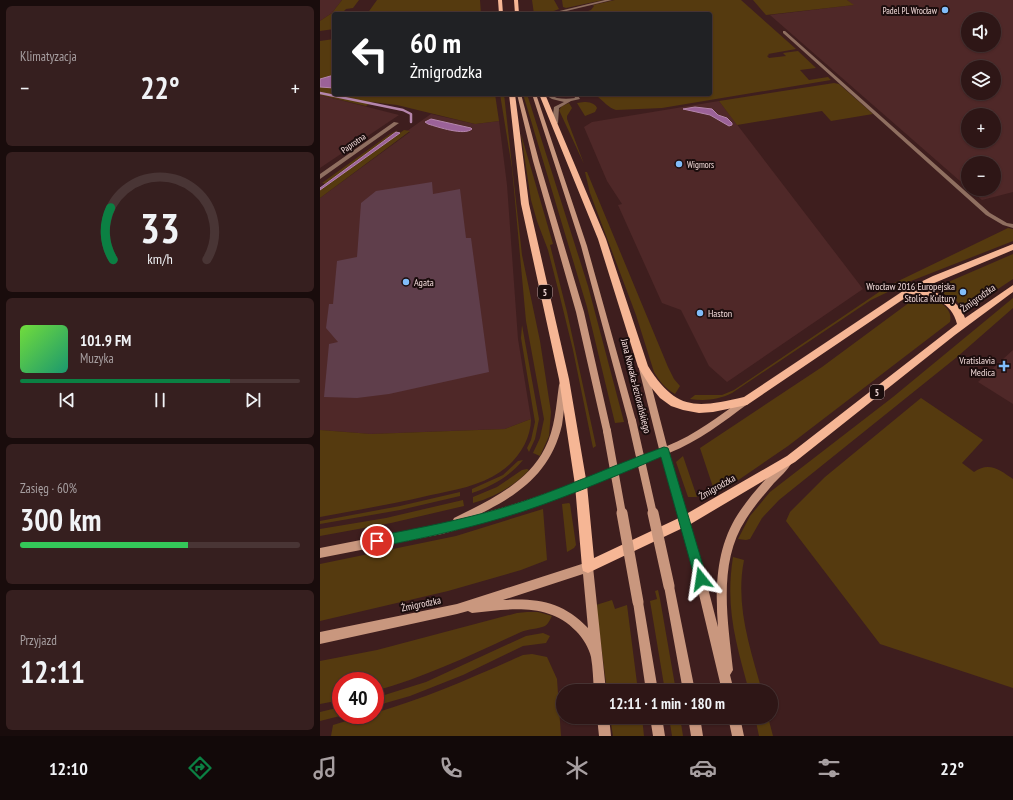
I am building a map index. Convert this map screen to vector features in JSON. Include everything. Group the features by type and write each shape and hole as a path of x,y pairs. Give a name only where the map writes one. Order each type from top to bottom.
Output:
{"main road":[{"path":"500,0 501,12"},
{"path":"516,0 517,12"},
{"name":"5","path":"512,96 524,204 564,380 581,485 588,567"},
{"path":"543,96 556,123 602,239 643,367 651,382 659,392 669,400 691,409 716,408 747,401 909,291 936,278 1013,247"},
{"name":"Żmigrodzka","path":"588,567 685,521 791,459 962,325 1013,288"},
{"path":"909,291 925,292 944,298 959,313 962,318 962,325"}],"street":[{"path":"558,12 610,0"},
{"path":"784,32 976,204 995,219 1013,226"},
{"path":"520,96 536,161 580,312 607,431 638,602 651,684"},
{"name":"Jana Nowaka-Jeziorańskiego","path":"535,96 584,246 632,421 669,586 688,684"},
{"path":"549,96 554,100 569,101"},
{"path":"556,123 557,107 569,101 578,99 576,96"},
{"name":"Paprotna","path":"320,177 396,123"},
{"path":"643,367 664,451 685,521 727,684"},
{"path":"442,529 510,494 522,486 534,473 551,445 556,430 564,380"},
{"path":"320,553 442,529 502,513 581,485 664,451 698,435 747,401"},
{"path":"728,684 722,600 724,563 728,543 743,515 791,459"},
{"path":"588,567 599,684"},
{"name":"Żmigrodzka","path":"320,638 457,609 588,567"},
{"path":"457,609 520,603 556,610 568,616 584,631 597,657"},
{"path":"604,724 605,736"},
{"path":"657,724 659,736"},
{"path":"695,724 697,736"},
{"path":"735,724 738,736"}],"shaded area":[{"path":"320,0 342,0 332,13 320,21"},
{"path":"342,0 359,0 353,8 346,9 343,12 333,12"},
{"path":"377,0 480,0 481,12 368,12"},
{"path":"532,0 554,0 559,9 551,12 534,12"},
{"path":"562,0 603,0 566,8 563,7"},
{"path":"615,0 741,0 796,49 768,54 769,55 767,56 769,58 786,56 783,53 798,51 816,68 800,70 809,80 828,77 831,80 662,108 616,110 608,106 597,96 712,96 712,12 585,12 591,10 594,6 593,5"},
{"path":"753,0 847,0 854,5 766,15"},
{"path":"847,0 1013,0 1013,192 1001,195 1001,156 961,156 961,182 770,15 853,5"},
{"path":"332,13 332,29 320,31 320,21"},
{"path":"332,39 332,76 320,79 320,41"},
{"path":"332,76 332,88 320,87 320,79"},
{"path":"834,83 839,84 873,114 831,121 822,111 737,125 719,101"},
{"path":"320,87 332,88 332,96 495,96 499,121 475,124 397,105 372,102 366,106 320,95"},
{"path":"320,95 399,115 320,168"},
{"path":"500,96 504,96 522,255 540,341 551,412 549,436 540,456 533,453 540,438 544,419 526,321 512,168"},
{"path":"524,96 528,96 588,286 624,422 615,423 587,307"},
{"name":"Haston","path":"719,101 863,289 727,382 709,366 681,310 662,303 618,205 622,204 607,181 584,127 592,122"},
{"path":"584,102 595,105 597,108 595,112 585,116 577,103"},
{"path":"569,103 572,108 567,116 567,119 584,164 559,110 562,106"},
{"path":"695,107 712,109 718,115 727,118 732,125 729,126 710,115 683,109"},
{"path":"431,114 475,124 499,121 507,185 518,339 531,419 505,429 371,434 320,430 320,198 410,132 407,131"},
{"path":"431,119 472,129 463,132 438,127 425,122"},
{"path":"398,130 326,184 322,183 390,134"},
{"path":"404,130 410,131 320,198 320,190"},
{"path":"396,132 400,133 320,190 320,188"},
{"path":"521,134 553,244 550,245 567,312 596,446 593,448 573,350 559,293 548,250 531,200"},
{"path":"585,172 587,172 668,367 674,379 680,386 675,394 658,379 654,372 636,315 590,193"},
{"path":"977,196 998,196 982,200"},
{"path":"1008,228 1013,229 1013,241 911,281 871,300 732,393 711,399 690,399 695,395 722,395 734,390 888,286"},
{"path":"1013,254 1013,279 965,311 955,299 932,289"},
{"path":"921,298 937,301 946,307 949,312 950,322 788,446 734,483 715,493 700,448 822,367 910,302"},
{"path":"1013,298 1013,308 957,357 779,500 762,518 750,539 738,539 750,516 770,492 893,397"},
{"path":"522,325 539,419 535,439 529,452 527,448 531,440 535,422 521,338"},
{"name":"Vratislavia Medica","path":"1013,350 1013,404 978,382"},
{"path":"921,398 983,440 962,463 974,472 985,467 990,467 999,470 1013,479 1013,688 880,644 786,521 790,512 825,477"},
{"path":"531,419 529,435 517,456 500,472 484,481 458,489 376,507 320,517 320,430 371,434 505,429"},
{"path":"683,456 697,497 688,497 676,462"},
{"path":"523,460 518,466 500,480 472,493 472,489 503,475 518,461"},
{"path":"522,470 529,470 523,476 504,490 489,498 473,503 473,497 497,487"},
{"path":"460,492 460,496 400,510 320,524 320,521 400,506"},
{"path":"463,500 464,506 391,523 320,536 320,529 386,518"},
{"path":"569,503 576,545 567,552 562,504"},
{"path":"543,509 547,560 521,570 448,591 320,621 320,564 456,536"},
{"path":"733,557 744,560 741,593 745,626 760,684 747,684 733,625 730,593"},
{"path":"658,590 660,599 675,684 664,684 650,601 657,599 655,591"},
{"path":"612,600 615,609 627,605 637,684 606,684 596,605"},
{"path":"538,612 552,616 545,626 521,632 413,679 384,688 384,672 332,672 332,702 320,704 320,661 377,650 517,613"},
{"path":"543,633 550,636 546,643 523,646 463,675 410,696 384,703 384,695 426,682 526,636"},
{"path":"532,654 547,657 557,679 556,724 560,724 561,736 331,736 333,725 336,724 384,724 384,710 431,694 523,655"},
{"path":"332,709 332,718 320,721 320,712"},
{"path":"611,724 643,724 644,736 613,736"},
{"path":"670,724 681,724 683,736 672,736"},
{"path":"756,724 770,724 773,736 759,736"}],"building":[{"name":"Agata","path":"432,182 433,194 460,189 466,238 471,238 489,372 389,394 357,398 324,397 329,344 338,342 326,328 329,304 333,304 337,261 357,257 361,203 376,191"}],"waterway":[{"path":"320,93 332,95"},
{"path":"335,96 403,110 411,114 411,122"}],"place":[{"name":"Padel PL Wrocław","path":"945,10"},
{"name":"Wigmors","path":"679,164"},
{"name":"Agata","path":"406,282"},
{"name":"Wrocław 2016 Europejska Stolica Kultury","path":"963,292"},
{"name":"Haston","path":"700,313"},
{"name":"Vratislavia Medica","path":"1004,366"}],"route":[{"path":"377,541 442,529 502,513 581,485 664,451 701,579"}]}
